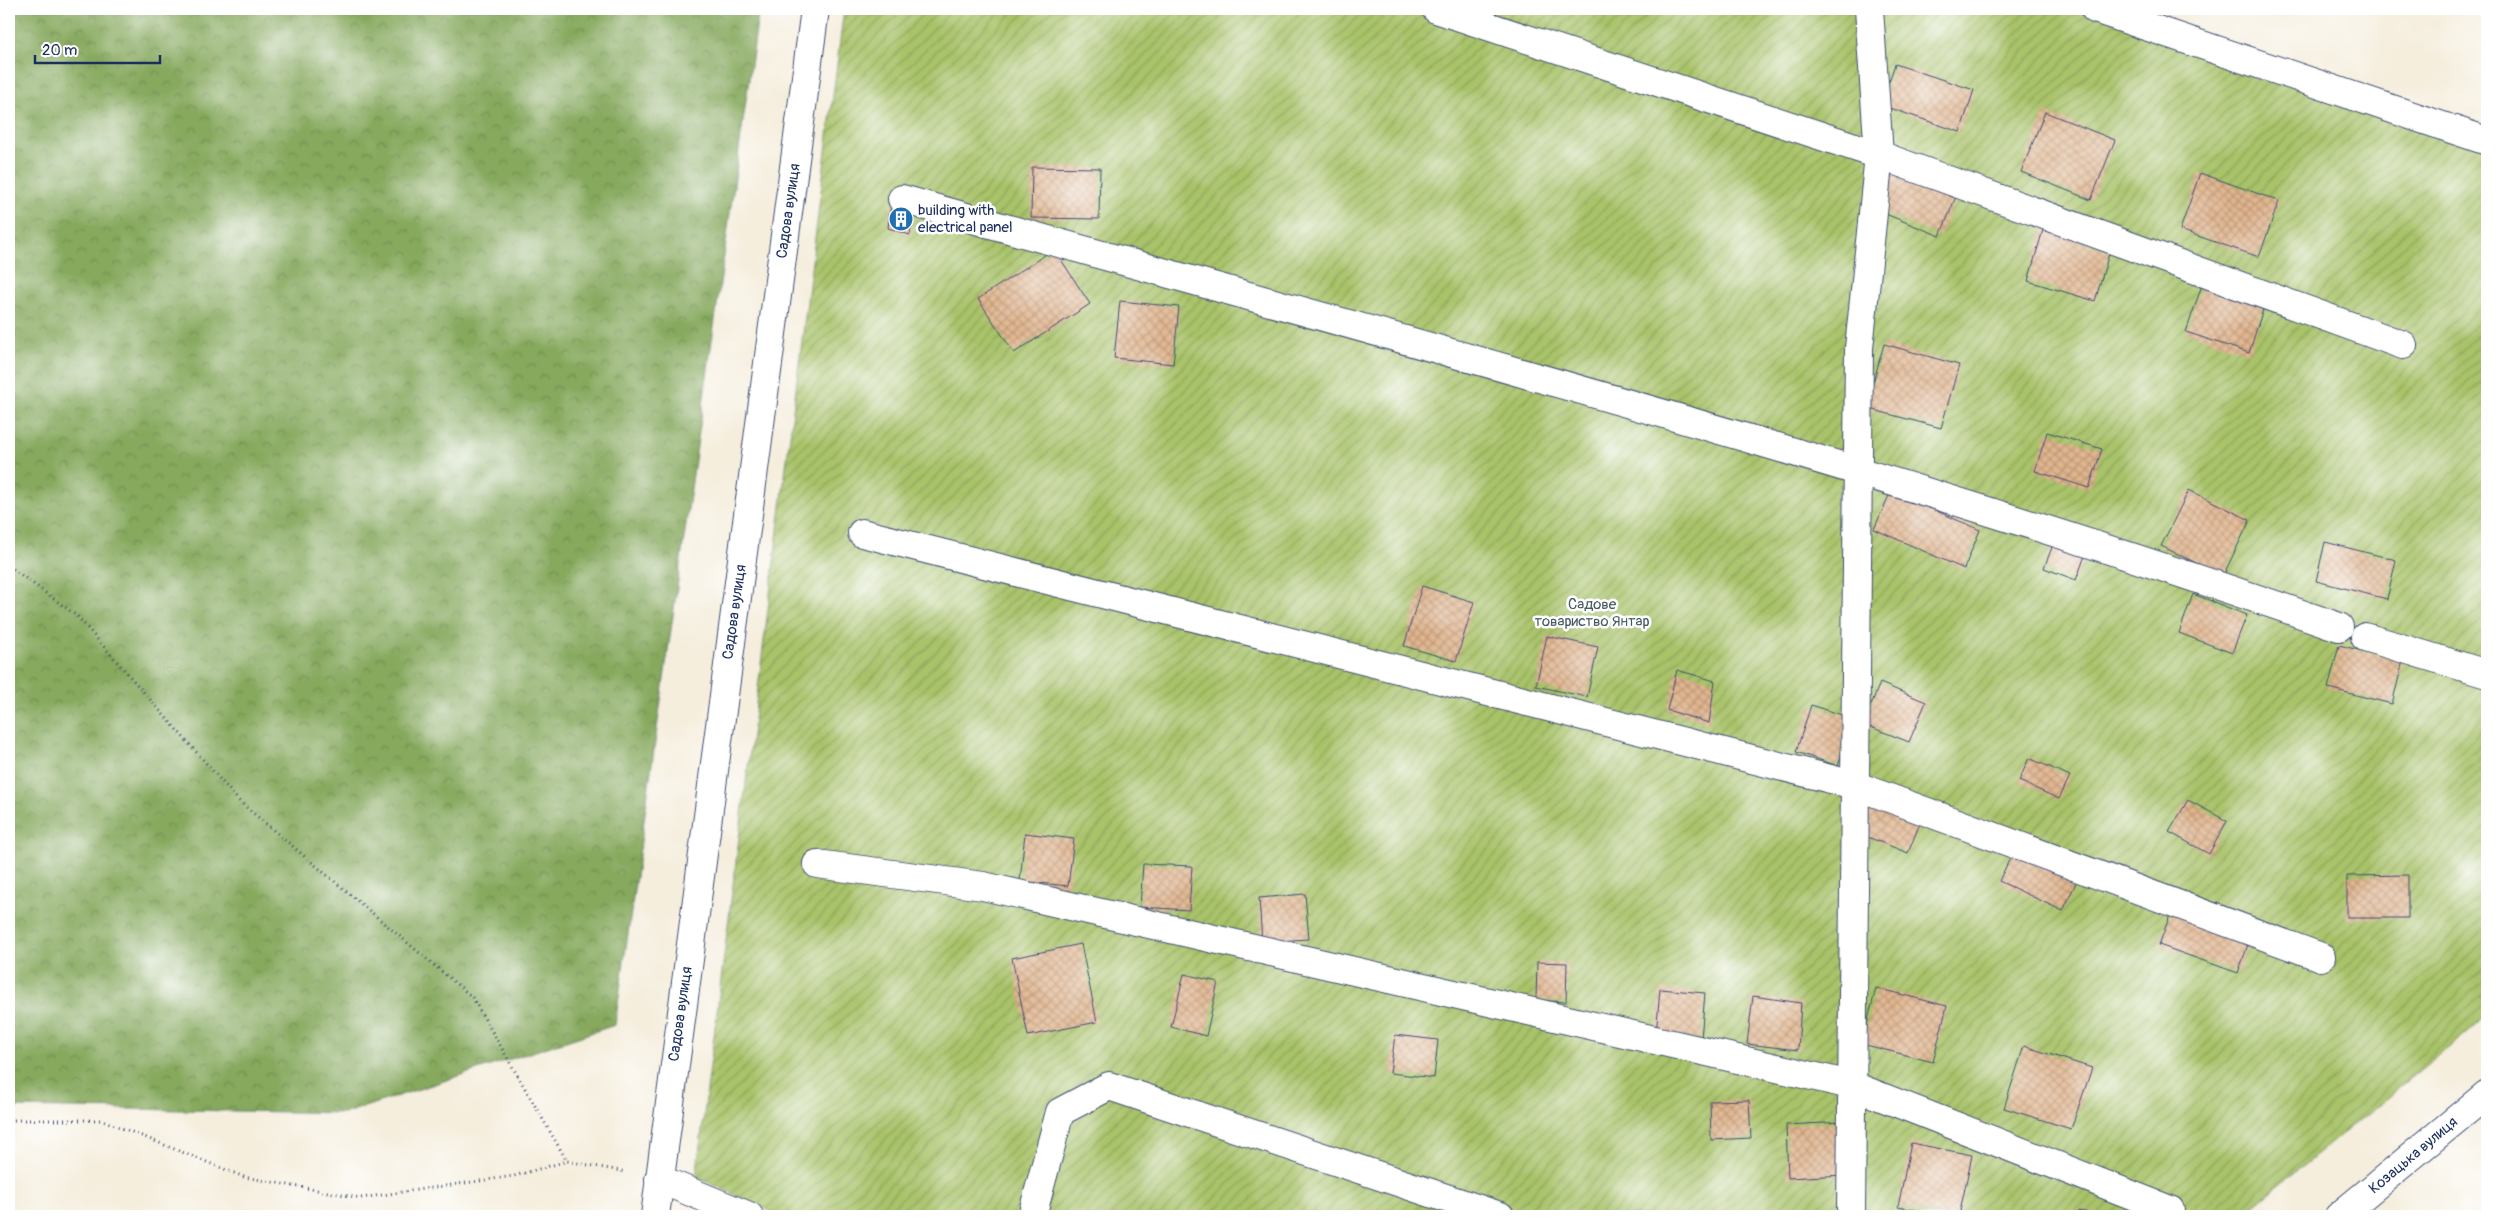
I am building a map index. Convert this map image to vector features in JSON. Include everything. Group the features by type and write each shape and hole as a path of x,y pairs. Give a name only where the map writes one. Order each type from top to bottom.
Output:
{"street":[{"name":"Садова вулиця","path":"655,1216 815,9"},
{"path":"1436,9 1879,155 2403,345"},
{"path":"1851,1216 1850,1084 1859,348 1879,155 1869,9"},
{"path":"2095,9 2487,141"},
{"path":"902,198 1858,469 2204,580 2339,627"},
{"path":"862,533 1854,785 2321,957"},
{"path":"2366,636 2487,674"},
{"path":"817,864 983,886 1850,1084 2170,1210"},
{"path":"1032,1216 1060,1112 1109,1086 1500,1216"},
{"name":"Козацька вулиця","path":"2339,1216 2487,1094"},
{"path":"659,1179 748,1216"}],"path":[{"path":"9,566 76,616 240,802 472,997 567,1161"},
{"path":"9,1120 102,1120 244,1177 361,1198 514,1176 567,1161 659,1179"}],"green space":[{"path":"9,9 759,9 615,1025 346,1113 9,1107"},
{"name":"Садове товариство Янтар","path":"844,9 2095,9 2487,141 2487,1013 2468,1032 2241,1216 781,1216 696,1177"}],"building":[{"path":"1895,64 1974,90 1960,132 1881,105"},
{"path":"2045,112 2115,140 2091,200 2021,172"},
{"path":"1032,167 1100,168 1099,219 1031,218"},
{"path":"1894,170 1957,194 1940,236 1878,211"},
{"path":"2200,173 2279,201 2259,257 2180,230"},
{"name":"building with electrical panel","path":"891,203 914,210 910,235 888,228"},
{"path":"2043,230 2110,250 2095,301 2028,281"},
{"path":"1054,249 1090,304 1014,353 978,299"},
{"path":"2204,279 2266,300 2249,353 2186,332"},
{"path":"1120,301 1179,307 1173,364 1114,358"},
{"path":"1884,344 1959,365 1941,428 1866,408"},
{"path":"2047,432 2102,449 2089,488 2035,471"},
{"path":"2189,490 2250,520 2223,576 2161,546"},
{"path":"1891,491 1980,530 1964,569 1874,529"},
{"path":"2054,542 2086,553 2076,580 2044,568"},
{"path":"2325,542 2396,560 2387,599 2316,581"},
{"path":"1422,586 1474,602 1456,661 1404,646"},
{"path":"2193,594 2247,615 2232,653 2179,633"},
{"path":"1547,636 1598,647 1587,697 1536,686"},
{"path":"2339,645 2403,661 2392,704 2328,688"},
{"path":"1677,670 1715,681 1709,723 1667,710"},
{"path":"1880,683 1926,702 1909,742 1863,724"},
{"path":"1811,705 1852,718 1838,766 1796,752"},
{"path":"2029,758 2070,776 2059,799 2019,781"},
{"path":"1871,792 1924,813 1908,853 1855,832"},
{"path":"2188,800 2227,821 2209,854 2169,832"},
{"path":"1025,833 1074,839 1068,886 1020,881"},
{"path":"2015,848 2078,878 2063,911 1999,881"},
{"path":"1143,864 1192,866 1189,910 1140,907"},
{"path":"2408,875 2408,918 2347,918 2347,876"},
{"path":"1305,894 1309,939 1262,942 1259,898"},
{"path":"2173,907 2251,936 2238,973 2159,945"},
{"path":"1081,944 1097,1022 1028,1036 1012,958"},
{"path":"1537,962 1567,963 1566,1002 1536,1000"},
{"path":"1184,974 1218,982 1206,1036 1171,1027"},
{"path":"1876,988 1947,1006 1933,1062 1862,1044"},
{"path":"1660,989 1705,993 1701,1039 1656,1035"},
{"path":"1753,996 1801,1003 1798,1050 1747,1044"},
{"path":"1395,1035 1438,1040 1434,1078 1390,1073"},
{"path":"2024,1046 2092,1068 2071,1129 2004,1108"},
{"path":"1749,1100 1751,1138 1711,1140 1710,1101"},
{"path":"1843,1122 1845,1175 1788,1178 1786,1125"},
{"path":"1911,1143 1972,1155 1959,1216 1947,1216 1898,1207"},
{"path":"2078,1211 2102,1215 2102,1216 2077,1216"}],"place":[{"name":"building with electrical panel","path":"901,219"}]}
